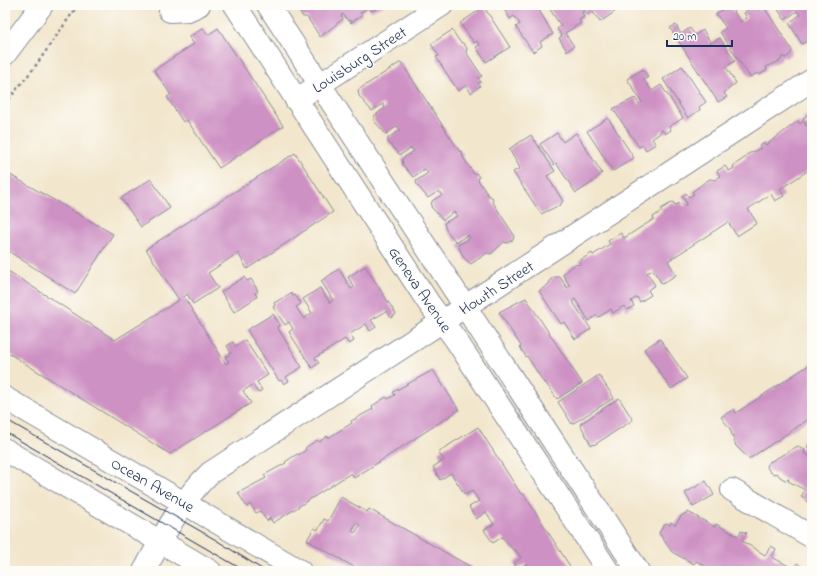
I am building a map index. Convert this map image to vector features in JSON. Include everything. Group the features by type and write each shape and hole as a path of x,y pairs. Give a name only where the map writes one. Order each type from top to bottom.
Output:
{"main road":[{"path":"5,54 42,5"},
{"path":"170,11 188,10 199,5"},
{"name":"Geneva Avenue","path":"235,5 442,322 456,340 608,571"},
{"name":"Geneva Avenue","path":"268,5 638,571"},
{"name":"Louisburg Street","path":"296,100 442,5"},
{"name":"Howth Street","path":"144,571 185,502 210,473 812,80"},
{"name":"Ocean Avenue","path":"5,398 185,502 300,571"},
{"path":"5,450 210,571"},
{"path":"732,490 812,537"}],"path":[{"path":"5,104 34,68 78,5"}],"building":[{"path":"299,5 385,5 371,11 368,7 360,13 362,15 351,23 350,20 348,21 343,14 341,15 343,19 320,37 307,17 303,17 299,11"},
{"path":"502,5 536,5 553,34 540,42 542,46 533,52 516,27 520,24 514,16 510,19"},
{"path":"547,5 612,5 616,11 600,22 592,11 587,15 584,10 582,12 584,17 579,20 581,23 565,33 574,46 567,51 559,38 562,36 557,29 561,26"},
{"path":"729,5 741,22 747,18 744,13 755,5 759,10 764,7 792,50 790,55 785,58 783,56 780,61 766,67 767,70 759,75 758,73 750,77 720,32 726,28 716,14"},
{"path":"775,5 812,5 812,38 802,44 789,23 800,15 797,11 785,20"},
{"path":"484,7 510,47 486,62 476,47 480,45 477,41 474,43 460,23"},
{"path":"676,25 681,34 690,28 695,35 703,30 711,43 720,38 735,61 726,67 736,83 724,93 727,97 718,102 670,28"},
{"path":"203,28 208,35 218,28 283,126 219,168 187,120 183,122 167,97 171,95 154,70 194,44 189,37"},
{"path":"452,30 460,42 467,48 466,52 482,76 478,78 481,82 478,83 480,86 471,93 466,85 458,91 436,57 439,56 431,44"},
{"path":"401,62 460,152 462,151 463,157 474,174 476,173 479,177 478,180 488,195 493,198 492,201 514,235 513,240 507,243 504,242 491,254 487,253 471,264 464,258 458,245 470,238 468,235 456,242 446,230 444,223 457,216 454,212 443,220 431,207 432,201 442,195 439,191 428,198 417,185 416,181 428,173 425,169 413,177 403,165 402,159 414,151 411,148 400,155 388,142 388,138 400,130 397,126 386,134 374,121 374,116 385,108 383,104 372,111 359,96 358,90"},
{"path":"682,66 706,102 699,107 700,110 688,118 663,79"},
{"path":"643,69 648,77 644,80 652,91 661,85 683,118 669,127 671,130 665,134 662,130 652,139 656,144 646,150 643,145 639,147 613,109 635,98 639,104 642,102 627,79"},
{"path":"807,115 809,117 812,115 812,168 780,189 784,196 775,201 771,194 748,209 757,223 737,236 728,222 668,261 676,275 662,284 653,270 647,273 655,285 648,290 651,295 640,302 637,297 631,301 634,306 627,310 624,306 613,313 611,309 599,317 597,315 589,321 575,299 572,301 591,329 575,339 564,322 561,324 539,291 549,284 550,280 554,277 560,277 567,288 570,286 563,275 574,265 581,264 579,261 592,253 593,255 610,244 608,241 621,233 624,238 654,219 653,217 662,211 661,209 673,202 675,205 681,203 684,206 687,204 682,196 686,193 689,197 694,194 692,192 705,182 710,179 715,180 720,176 717,171 725,166 729,171 734,168 733,166 746,157 746,155 761,148 759,146 765,143 766,145 798,121 800,124 803,121 806,126 808,125 803,118"},
{"path":"608,118 634,158 613,171 587,131"},
{"path":"557,133 563,142 576,133 602,173 593,182 576,193 556,163 554,165 540,144"},
{"path":"531,135 555,171 547,176 563,201 560,205 541,214 513,172 520,168 509,149"},
{"path":"295,153 333,212 247,269 238,253 208,273 218,288 193,304 187,294 184,297 226,364 229,362 225,357 231,353 227,346 233,342 235,346 245,340 268,375 257,382 262,390 258,393 253,385 243,391 251,403 170,454 5,351 5,269 115,340 179,300 146,249"},
{"path":"5,172 113,234 75,294 5,249"},
{"path":"151,179 170,208 141,227 121,198"},
{"path":"365,266 396,314 391,318 387,311 371,320 376,327 370,331 366,324 350,334 354,341 349,344 345,339 315,358 319,363 312,368 289,332 293,329 289,322 285,325 273,307 275,306 274,303 291,293 293,296 295,295 301,304 296,307 304,319 312,313 303,299 320,288 330,303 333,300 321,281 339,269 351,289 354,287 348,277"},
{"path":"244,277 247,281 251,279 258,291 255,293 257,297 234,312 221,292"},
{"path":"526,298 582,383 557,399 545,382 544,383 527,356 526,357 520,347 521,346 499,312"},
{"path":"273,314 280,326 277,327 302,367 286,377 289,381 284,384 281,380 279,381 247,330"},
{"path":"660,339 687,378 671,389 644,349"},
{"path":"812,363 812,417 749,459 736,446 730,429 721,417 734,409 736,413"},
{"path":"433,370 459,410 354,478 351,473 273,523 270,518 267,521 260,511 256,513 250,504 247,507 238,493 266,478 264,475 306,450 305,448 317,440 319,442 327,436 328,438 352,423 351,421 373,409 372,406 386,397 388,399 395,395 393,392"},
{"path":"599,375 614,398 572,424 558,402"},
{"path":"619,398 633,420 594,445 591,445 580,424"},
{"path":"478,427 521,494 523,493 573,571 519,571 527,566 526,564 517,569 514,563 521,558 516,550 514,551 502,537 493,543 484,530 494,524 486,512 476,519 469,507 479,501 472,491 465,495 451,473 440,480 433,467 444,460 438,452"},
{"path":"812,438 812,450 807,447"},
{"path":"798,446 805,450 804,453 812,458 812,499 810,503 801,497 805,490 788,481 789,479 785,480 777,473 775,474 770,472 767,467 768,463"},
{"path":"706,481 714,495 693,507 685,493"},
{"path":"341,497 367,512 369,509 478,571 361,571 307,540 314,528 318,530 324,519 328,521","holes":["356,523 360,525 355,533 352,531"]},
{"path":"688,512 715,527 716,524 738,536 741,531 747,533 742,541 765,555 771,546 776,549 772,557 794,569 797,563 801,566 798,571 723,571 719,569 718,571 714,571 696,561 694,564 672,552 659,533 663,526 667,523 670,525 671,522 675,525 681,516"}],"tram line":[{"path":"5,419 216,540 265,571"},
{"path":"5,432 245,571"}]}
